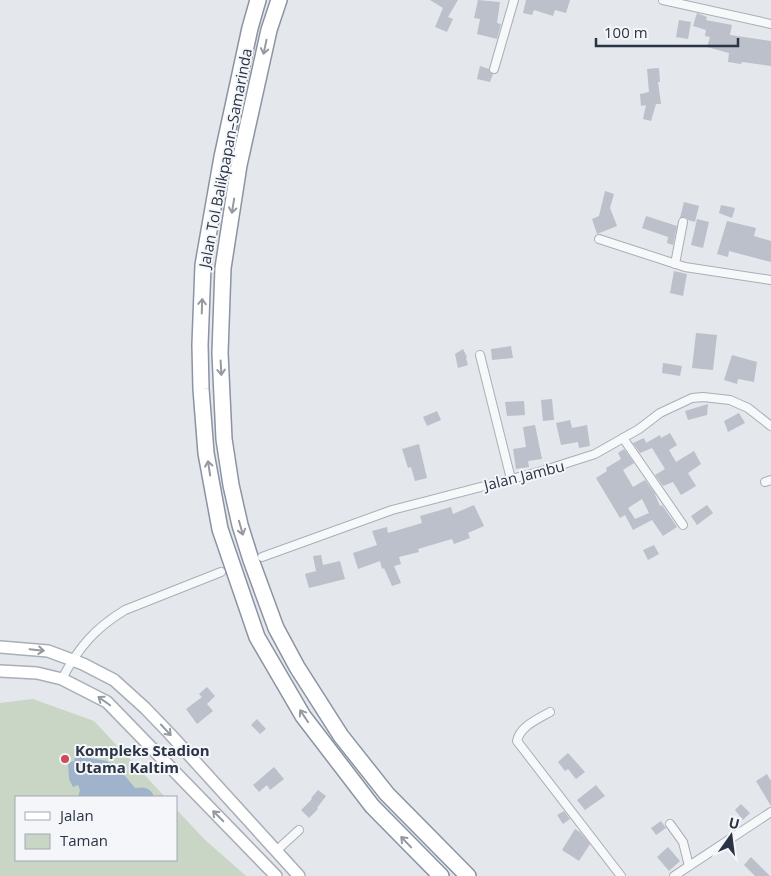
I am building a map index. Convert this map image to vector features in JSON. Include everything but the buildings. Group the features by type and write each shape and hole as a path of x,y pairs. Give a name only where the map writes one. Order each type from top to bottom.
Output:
{"highway":[{"name":"Jalan Tol Balikpapan–Samarinda","path":"258,0 250,28 224,148 203,264 200,345 201,389 206,453 220,529 257,637 303,716 372,806 441,876"},
{"name":"Jalan Tol Balikpapan–Samarinda","path":"278,0 269,30 239,165 223,268 220,353 224,439 236,509 251,560 276,628 321,706 340,736 387,794 468,876"}],"street":[{"path":"494,69 514,0"},
{"path":"663,0 771,24"},
{"path":"675,264 683,222"},
{"path":"599,239 685,267 771,280"},
{"path":"480,355 511,478"},
{"name":"Jalan Jambu","path":"262,557 392,510 571,463 595,454 639,429 660,413 692,398 703,397 730,400 748,408 771,426"},
{"path":"623,438 683,525"},
{"path":"62,679 72,659 90,636 112,618 125,610 220,572"},
{"path":"0,647 48,651 98,670 114,680 170,734 299,876"},
{"path":"0,671 37,673 62,679 107,702 276,876"},
{"path":"550,712 522,729 518,734 517,741 621,876"},
{"path":"674,876 771,812"},
{"path":"670,824 683,842 689,866"},
{"path":"241,840 255,828"},
{"path":"276,851 299,830"}],"green space":[{"name":"Kompleks Stadion Utama Kaltim","path":"33,699 94,721 164,796 15,796 15,861 178,861 178,811 204,839 246,876 0,876 0,703"}],"water":[{"path":"81,751 84,757 107,761 120,770 135,788 147,789 153,796 78,796 80,790 78,785 73,787 69,779 68,763 74,761 76,754"}],"tunnel":[{"path":"221,572 253,560"}],"place":[{"name":"Kompleks Stadion Utama Kaltim","path":"65,759"}]}
